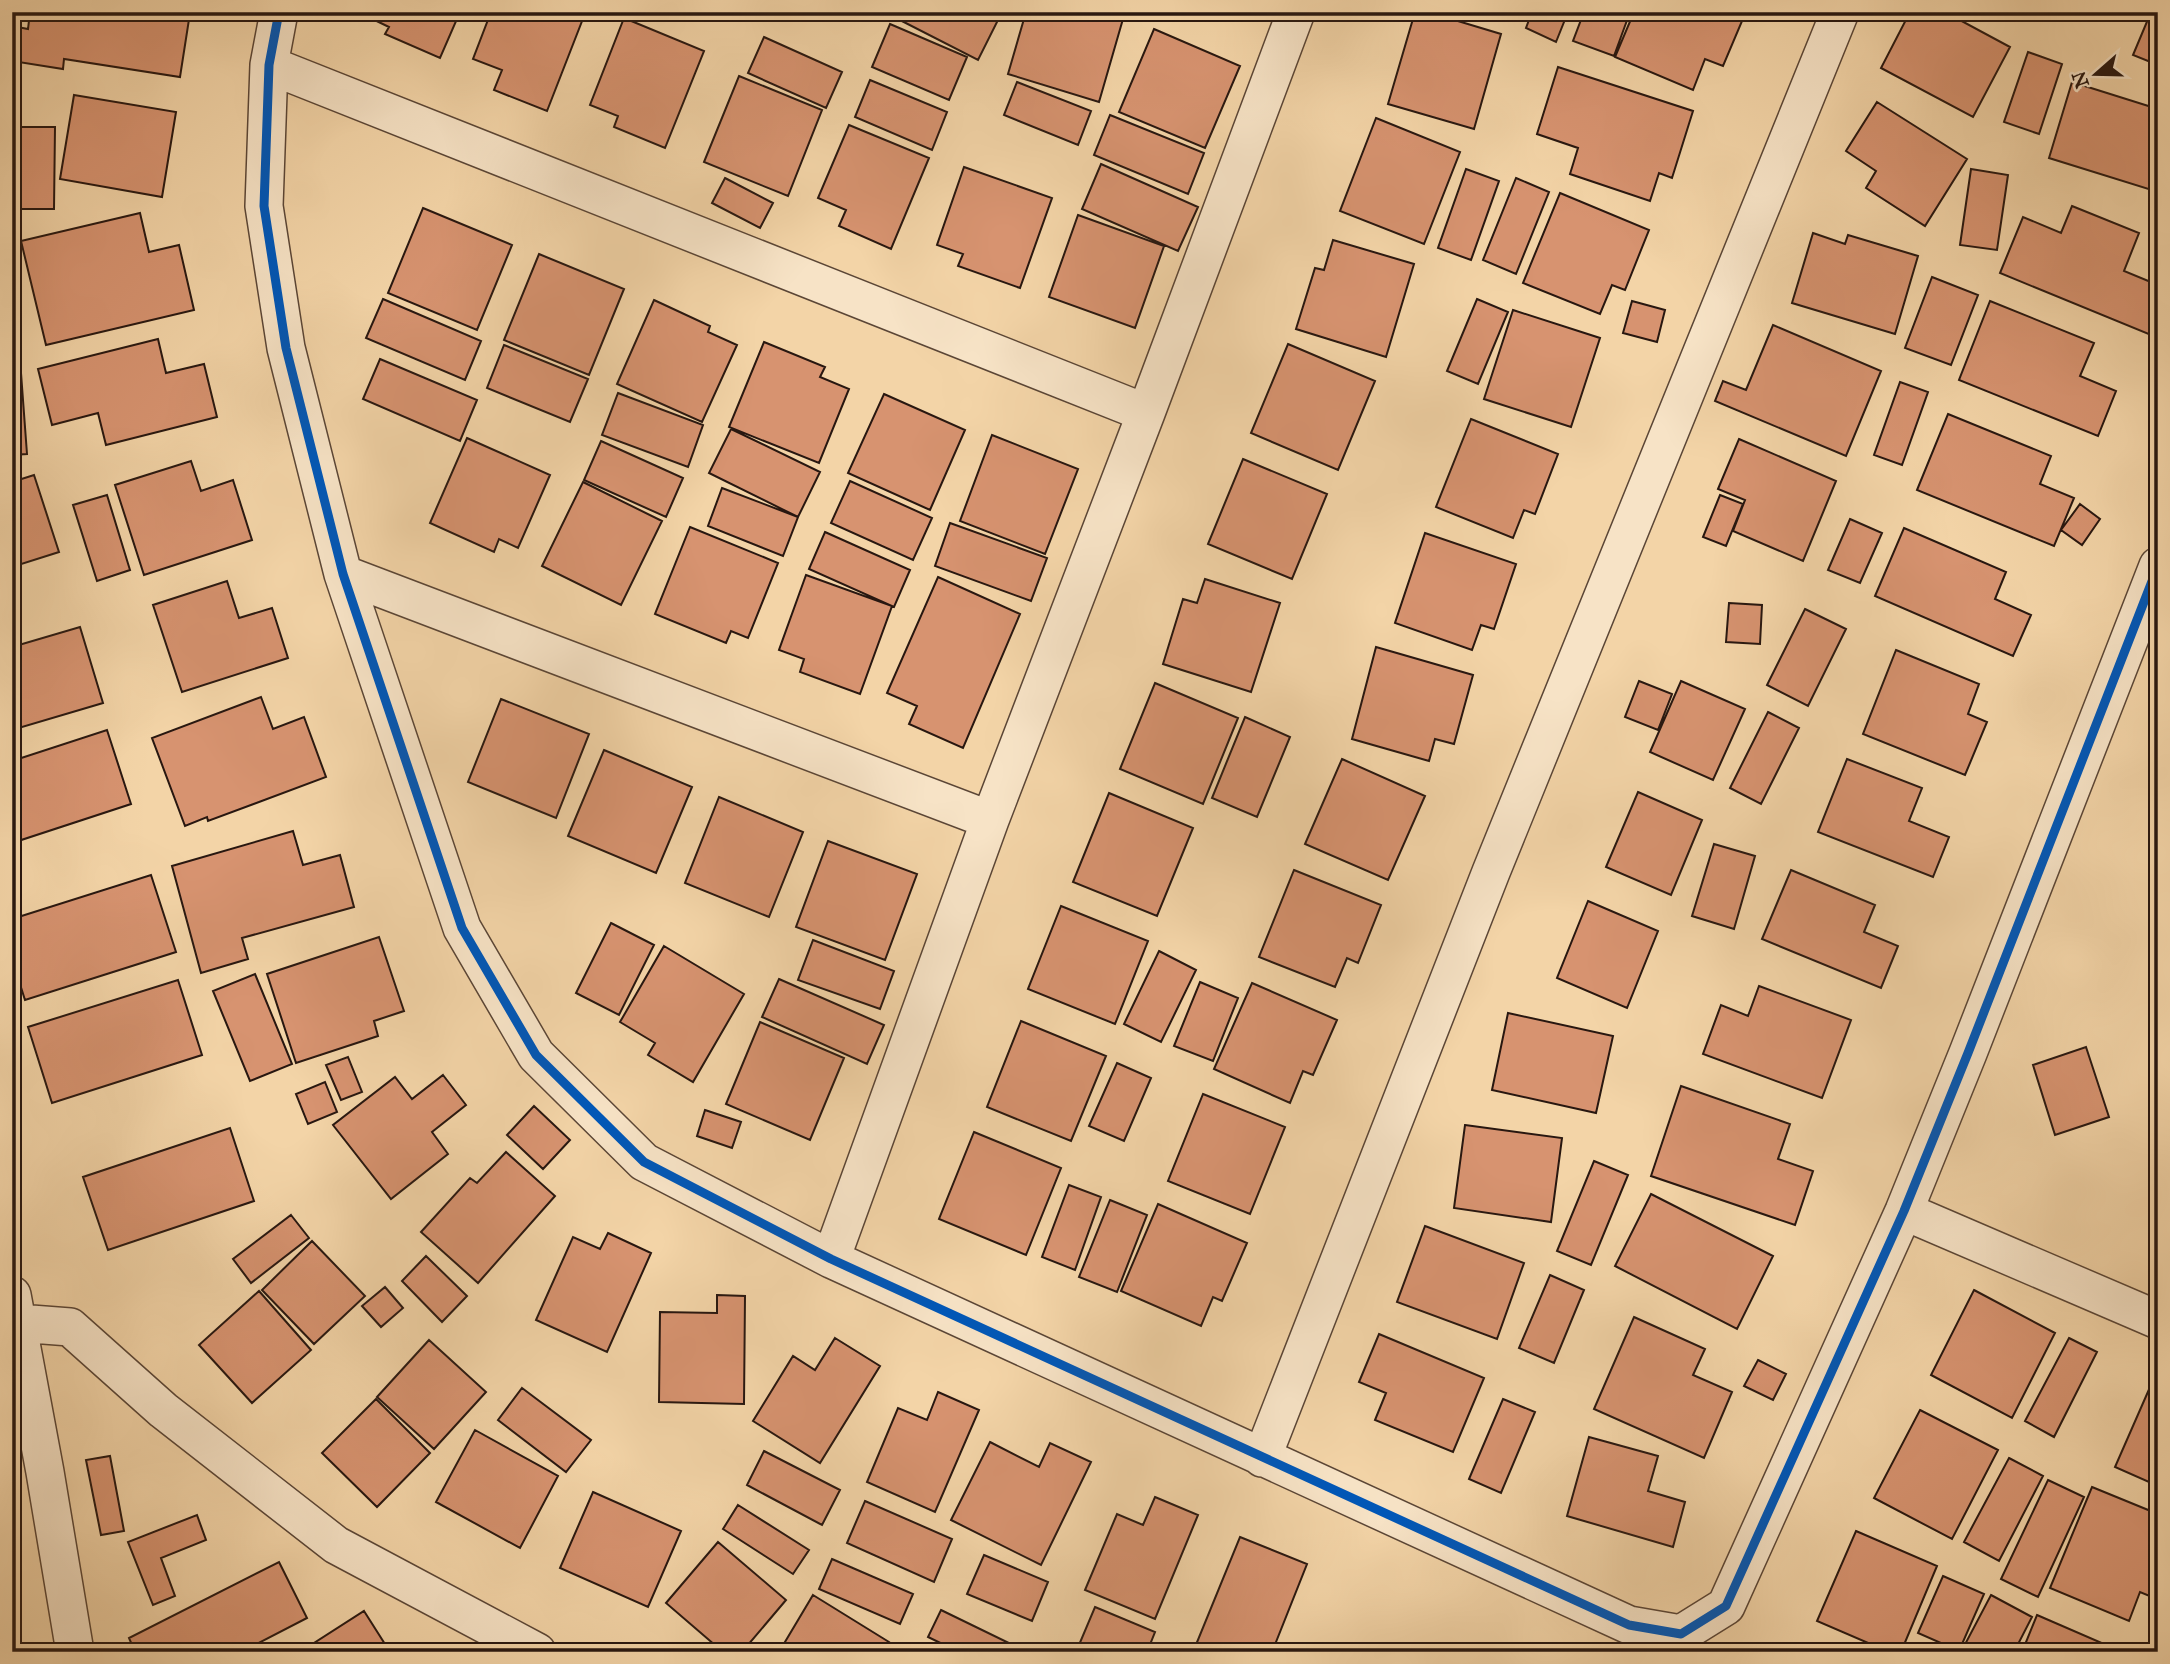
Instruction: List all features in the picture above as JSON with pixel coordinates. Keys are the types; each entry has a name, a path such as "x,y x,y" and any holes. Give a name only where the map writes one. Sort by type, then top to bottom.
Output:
{"street":[{"path":"279,12 269,65 264,206 286,348 343,574 462,928 536,1055 644,1162 831,1259 1629,1625 1681,1634 1726,1606 1903,1211 1968,1054 2158,566"},
{"path":"1262,1458 1491,872 1840,12"},
{"path":"831,1259 989,820 1146,413 1294,13"},
{"path":"269,65 1146,413"},
{"path":"343,574 989,820"},
{"path":"1903,1211 2158,1320"},
{"path":"75,1652 15,1309 70,1327 163,1410 336,1545 537,1652"}],"building":[{"path":"30,12 190,13 180,77 64,59 63,69 12,61 12,26 28,29"},
{"path":"358,12 460,12 440,58 385,34 389,27"},
{"path":"491,12 575,12 584,16 547,111 494,90 502,70 473,59"},
{"path":"897,12 1002,12 978,60 894,17"},
{"path":"1026,12 1125,12 1099,102 1008,74"},
{"path":"1415,12 1428,12 1501,34 1474,129 1388,104"},
{"path":"1532,12 1568,12 1556,42 1526,28"},
{"path":"1584,12 1630,12 1614,56 1573,41"},
{"path":"1634,12 1745,14 1723,66 1705,59 1693,90 1615,57"},
{"path":"1910,12 1945,12 2010,47 1973,117 1881,68"},
{"path":"2151,12 2158,12 2158,65 2133,55"},
{"path":"624,18 704,51 665,148 614,127 618,116 590,105"},
{"path":"890,24 967,57 949,100 872,67"},
{"path":"1154,29 1240,66 1205,148 1119,112"},
{"path":"764,37 842,72 826,108 748,73"},
{"path":"2028,52 2062,64 2039,134 2004,122"},
{"path":"1558,67 1693,111 1672,178 1659,173 1650,201 1570,174 1578,148 1537,134"},
{"path":"739,76 822,110 788,196 704,162"},
{"path":"870,80 947,112 932,150 855,117"},
{"path":"1017,82 1091,111 1078,145 1004,115"},
{"path":"2072,82 2158,109 2158,192 2049,158"},
{"path":"74,95 176,112 162,197 60,179"},
{"path":"1877,102 1967,159 1925,226 1866,188 1876,171 1846,151"},
{"path":"1110,115 1204,153 1188,194 1094,155"},
{"path":"1376,118 1460,152 1424,244 1340,211"},
{"path":"849,125 929,158 891,249 839,226 846,210 818,198"},
{"path":"18,127 55,127 54,209 17,209"},
{"path":"1101,164 1198,207 1178,251 1082,209"},
{"path":"964,167 1052,198 1020,288 958,266 963,254 937,245"},
{"path":"1466,169 1499,181 1471,260 1438,248"},
{"path":"1971,169 2008,175 1997,250 1960,245"},
{"path":"725,178 773,203 760,228 712,203"},
{"path":"1516,178 1549,192 1516,274 1483,260"},
{"path":"1560,193 1649,230 1625,290 1612,285 1600,314 1523,283"},
{"path":"2072,206 2139,233 2124,271 2158,285 2158,317 2151,335 2000,273 2023,217 2061,233"},
{"path":"423,208 512,245 477,330 388,293"},
{"path":"140,213 149,252 179,245 194,310 46,345 21,241"},
{"path":"1078,215 1164,246 1135,328 1049,297"},
{"path":"1813,233 1845,244 1848,235 1918,256 1895,334 1792,303"},
{"path":"1333,240 1414,264 1386,357 1296,329 1315,268 1324,270"},
{"path":"539,254 624,289 589,375 504,340"},
{"path":"1932,277 1978,295 1951,365 1905,348"},
{"path":"383,299 481,341 465,380 366,338"},
{"path":"1477,299 1508,312 1478,384 1447,371"},
{"path":"654,300 710,326 708,332 737,345 702,422 617,384"},
{"path":"1632,301 1665,310 1657,342 1623,333"},
{"path":"1990,301 2094,343 2080,376 2116,391 2098,436 1959,380"},
{"path":"1513,310 1600,338 1571,427 1484,399"},
{"path":"1773,325 1881,371 1846,456 1715,401 1723,381 1746,390"},
{"path":"158,339 166,373 204,364 217,417 106,445 98,413 52,425 38,369"},
{"path":"764,342 825,367 820,377 849,389 819,463 729,427"},
{"path":"1288,344 1375,381 1338,470 1251,433"},
{"path":"504,345 588,379 570,422 487,388"},
{"path":"380,359 477,400 460,441 363,399"},
{"path":"21,373 27,454 12,455 12,374"},
{"path":"1900,382 1928,392 1902,465 1874,455"},
{"path":"618,393 703,425 688,467 602,435"},
{"path":"884,394 965,430 930,510 848,473"},
{"path":"1948,414 2051,456 2040,484 2074,498 2054,546 1917,490"},
{"path":"1471,419 1558,454 1535,514 1524,510 1513,538 1436,507"},
{"path":"731,429 820,472 798,517 709,473"},
{"path":"992,435 1078,469 1045,554 960,521"},
{"path":"467,438 550,475 518,548 499,539 494,552 430,523"},
{"path":"1739,439 1836,481 1803,561 1733,531 1745,500 1718,489"},
{"path":"601,441 683,478 666,517 584,480"},
{"path":"1243,459 1327,494 1292,579 1208,544"},
{"path":"191,461 201,491 233,480 252,540 144,575 115,485"},
{"path":"34,475 59,552 12,567 12,482"},
{"path":"850,481 932,518 913,560 831,523"},
{"path":"583,482 662,521 621,605 542,566"},
{"path":"722,488 798,517 783,556 708,526"},
{"path":"107,495 130,570 97,581 73,505"},
{"path":"1720,495 1743,504 1726,546 1703,537"},
{"path":"2080,504 2100,519 2082,545 2061,530"},
{"path":"1850,519 1882,533 1860,583 1828,570"},
{"path":"950,523 1047,558 1031,601 935,566"},
{"path":"690,527 778,563 748,638 731,631 726,643 655,614"},
{"path":"1904,528 2006,572 1995,599 2031,615 2013,656 1875,596"},
{"path":"825,532 910,570 894,607 809,569"},
{"path":"1425,533 1516,564 1494,629 1481,625 1472,650 1395,623"},
{"path":"806,575 892,606 860,694 800,672 804,659 779,650"},
{"path":"938,577 1020,614 963,748 909,724 917,706 887,693"},
{"path":"1205,579 1280,603 1251,692 1163,664 1183,599 1197,603"},
{"path":"227,581 239,618 272,608 288,658 182,692 153,605"},
{"path":"1729,603 1762,605 1760,644 1726,642"},
{"path":"1805,609 1846,629 1808,706 1767,685"},
{"path":"80,627 103,703 12,730 12,647"},
{"path":"1376,647 1473,675 1454,744 1435,739 1429,761 1352,739"},
{"path":"1896,650 1979,684 1968,714 1987,722 1965,775 1863,734"},
{"path":"1639,681 1672,694 1658,730 1625,717"},
{"path":"1681,681 1745,709 1713,780 1650,752"},
{"path":"1155,683 1238,718 1203,804 1120,769"},
{"path":"261,697 273,729 304,717 326,777 208,821 207,817 185,826 152,738"},
{"path":"501,699 589,734 556,818 468,782"},
{"path":"1768,712 1799,728 1761,804 1730,788"},
{"path":"1245,717 1290,737 1257,817 1212,798"},
{"path":"107,730 131,804 12,843 12,761"},
{"path":"604,750 692,787 656,873 568,836"},
{"path":"1342,759 1425,796 1388,880 1305,844"},
{"path":"1847,759 1922,788 1909,821 1949,837 1933,877 1818,832"},
{"path":"1638,792 1702,820 1671,895 1606,867"},
{"path":"1109,793 1193,828 1157,916 1073,882"},
{"path":"719,797 803,832 769,917 685,883"},
{"path":"293,831 303,865 340,855 354,907 242,938 248,959 201,973 172,866"},
{"path":"828,841 917,874 885,960 796,927"},
{"path":"1714,844 1755,856 1734,929 1692,916"},
{"path":"1294,870 1381,905 1358,963 1347,958 1335,987 1259,957"},
{"path":"1791,870 1875,905 1864,932 1898,946 1881,988 1762,939"},
{"path":"151,875 176,952 25,1000 12,959 12,919"},
{"path":"1588,901 1658,931 1627,1008 1557,978"},
{"path":"1061,906 1148,941 1115,1024 1028,989"},
{"path":"611,923 654,945 619,1015 576,993"},
{"path":"379,937 404,1011 374,1021 378,1036 296,1063 267,974"},
{"path":"813,940 894,971 880,1009 798,980"},
{"path":"664,946 744,994 693,1082 648,1055 655,1043 620,1022"},
{"path":"1159,951 1196,970 1161,1042 1124,1024"},
{"path":"255,974 292,1064 250,1081 213,991"},
{"path":"779,979 884,1025 867,1064 762,1017"},
{"path":"178,980 202,1055 52,1103 28,1027"},
{"path":"1200,982 1238,998 1213,1061 1174,1046"},
{"path":"1252,983 1337,1020 1313,1075 1303,1071 1290,1103 1214,1069"},
{"path":"1759,986 1851,1020 1822,1098 1703,1054 1721,1005 1748,1016"},
{"path":"1508,1013 1613,1036 1596,1113 1492,1090"},
{"path":"1021,1021 1106,1056 1071,1141 987,1107"},
{"path":"760,1022 844,1058 810,1140 726,1104"},
{"path":"2086,1047 2109,1117 2055,1135 2033,1065"},
{"path":"348,1057 362,1092 341,1100 326,1065"},
{"path":"1117,1063 1151,1078 1124,1141 1089,1126"},
{"path":"443,1075 466,1105 432,1132 448,1154 391,1199 333,1125 395,1077 412,1099"},
{"path":"325,1082 337,1112 308,1124 296,1094"},
{"path":"1681,1086 1790,1124 1778,1159 1813,1171 1795,1225 1651,1176"},
{"path":"1203,1094 1285,1127 1250,1214 1168,1181"},
{"path":"534,1106 570,1140 543,1169 507,1135"},
{"path":"705,1110 741,1122 732,1148 697,1136"},
{"path":"1465,1125 1562,1138 1551,1222 1454,1208"},
{"path":"230,1128 254,1201 108,1250 83,1177"},
{"path":"974,1132 1061,1168 1026,1255 939,1219"},
{"path":"506,1152 555,1196 478,1283 421,1232 470,1178 477,1183"},
{"path":"1594,1161 1628,1175 1591,1265 1557,1251"},
{"path":"1069,1185 1101,1197 1075,1270 1042,1257"},
{"path":"1651,1194 1773,1256 1737,1329 1615,1266"},
{"path":"1110,1200 1147,1215 1117,1292 1079,1277"},
{"path":"1158,1204 1247,1243 1222,1301 1213,1297 1201,1326 1121,1291"},
{"path":"291,1215 309,1238 251,1283 233,1259"},
{"path":"1425,1226 1524,1263 1497,1339 1397,1302"},
{"path":"608,1233 651,1253 607,1352 536,1320 573,1237 600,1249"},
{"path":"312,1241 365,1296 314,1344 262,1290"},
{"path":"426,1256 467,1296 442,1322 402,1281"},
{"path":"1550,1275 1584,1290 1554,1363 1519,1348"},
{"path":"385,1287 403,1308 381,1327 362,1306"},
{"path":"1974,1290 2055,1333 2012,1418 1931,1375"},
{"path":"259,1291 311,1350 252,1403 199,1345"},
{"path":"717,1295 745,1296 744,1404 659,1402 660,1312 717,1313"},
{"path":"1634,1317 1705,1349 1693,1375 1732,1392 1704,1458 1594,1409"},
{"path":"1379,1334 1484,1378 1453,1452 1375,1420 1386,1393 1359,1382"},
{"path":"835,1338 880,1366 820,1463 753,1421 793,1356 815,1370"},
{"path":"2069,1338 2097,1352 2054,1437 2025,1421"},
{"path":"429,1340 486,1392 434,1449 377,1397"},
{"path":"1758,1360 1786,1374 1773,1400 1744,1386"},
{"path":"2154,1378 2158,1379 2158,1486 2115,1467"},
{"path":"522,1388 591,1440 566,1472 498,1420"},
{"path":"938,1392 979,1410 935,1512 867,1482 898,1408 927,1420"},
{"path":"376,1399 430,1453 377,1507 322,1453"},
{"path":"1503,1399 1535,1412 1501,1493 1469,1479"},
{"path":"1920,1410 1998,1450 1952,1539 1874,1498"},
{"path":"475,1430 558,1476 520,1548 436,1502"},
{"path":"1589,1437 1658,1456 1648,1491 1685,1502 1673,1547 1567,1516"},
{"path":"990,1442 1039,1467 1050,1443 1091,1462 1041,1565 951,1520"},
{"path":"764,1451 840,1490 822,1525 747,1485"},
{"path":"110,1456 124,1531 101,1535 86,1460"},
{"path":"2009,1458 2043,1476 1999,1561 1964,1542"},
{"path":"2048,1480 2084,1497 2038,1597 2001,1579"},
{"path":"2092,1487 2158,1514 2158,1583 2152,1597 2140,1592 2129,1621 2050,1588"},
{"path":"593,1492 681,1531 648,1607 560,1568"},
{"path":"1155,1497 1198,1515 1155,1619 1085,1590 1117,1514 1143,1525"},
{"path":"865,1501 952,1539 934,1582 847,1543"},
{"path":"738,1505 809,1550 793,1574 723,1529"},
{"path":"197,1515 206,1540 161,1558 175,1596 153,1605 128,1542"},
{"path":"1856,1531 1937,1566 1901,1652 1889,1652 1817,1621"},
{"path":"1240,1537 1307,1564 1272,1652 1193,1652"},
{"path":"718,1542 786,1600 742,1652 723,1652 666,1603"},
{"path":"984,1555 1048,1582 1032,1621 967,1594"},
{"path":"832,1559 913,1594 900,1624 819,1589"},
{"path":"279,1562 307,1618 241,1652 135,1652 129,1638"},
{"path":"1943,1576 1984,1594 1959,1651 1918,1633"},
{"path":"813,1595 889,1642 883,1652 779,1652"},
{"path":"1991,1595 2032,1617 2014,1652 1966,1652 1962,1650"},
{"path":"1095,1607 1155,1632 1147,1652 1076,1652"},
{"path":"941,1610 1013,1645 1010,1652 959,1652 928,1637"},
{"path":"364,1611 390,1652 300,1652"},
{"path":"2037,1615 2111,1647 2109,1652 2022,1652"}],"cycle path":[{"path":"279,12 269,65 264,206 286,348 343,574 462,928 536,1055 644,1162 831,1259 1629,1625 1681,1634 1726,1606 1904,1211 2158,566"}]}
